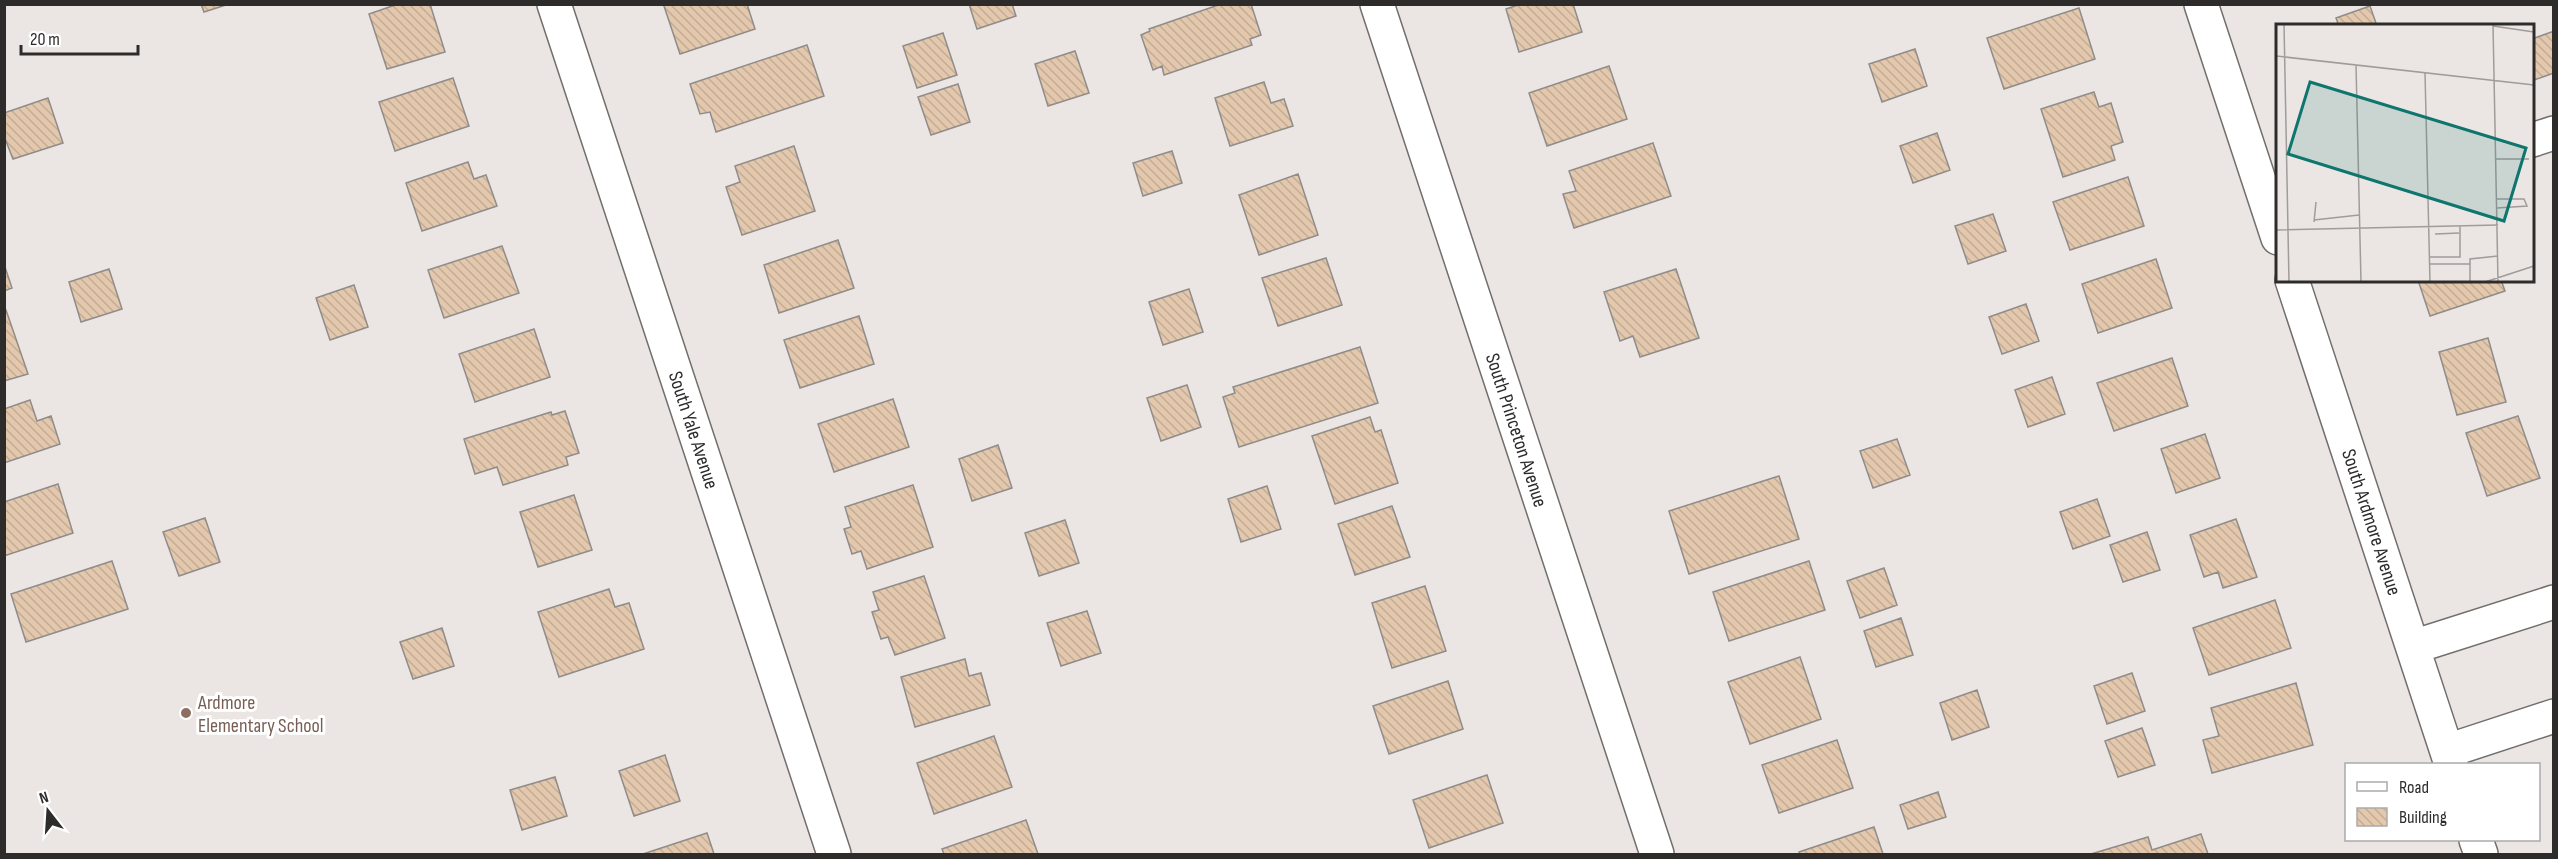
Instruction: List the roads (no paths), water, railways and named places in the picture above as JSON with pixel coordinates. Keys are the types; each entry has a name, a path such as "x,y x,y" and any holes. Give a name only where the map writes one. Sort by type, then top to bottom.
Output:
{"street":[{"name":"South Yale Avenue","path":"554,4 834,855"},
{"name":"South Princeton Avenue","path":"1377,4 1657,855"},
{"path":"2201,4 2275,224"},
{"path":"2534,139 2553,133"},
{"name":"South Ardmore Avenue","path":"2293,282 2449,758"},
{"path":"2413,647 2553,602"},
{"path":"2449,758 2553,716"}],"place":[{"name":"Ardmore Elementary School","path":"186,713"}]}
